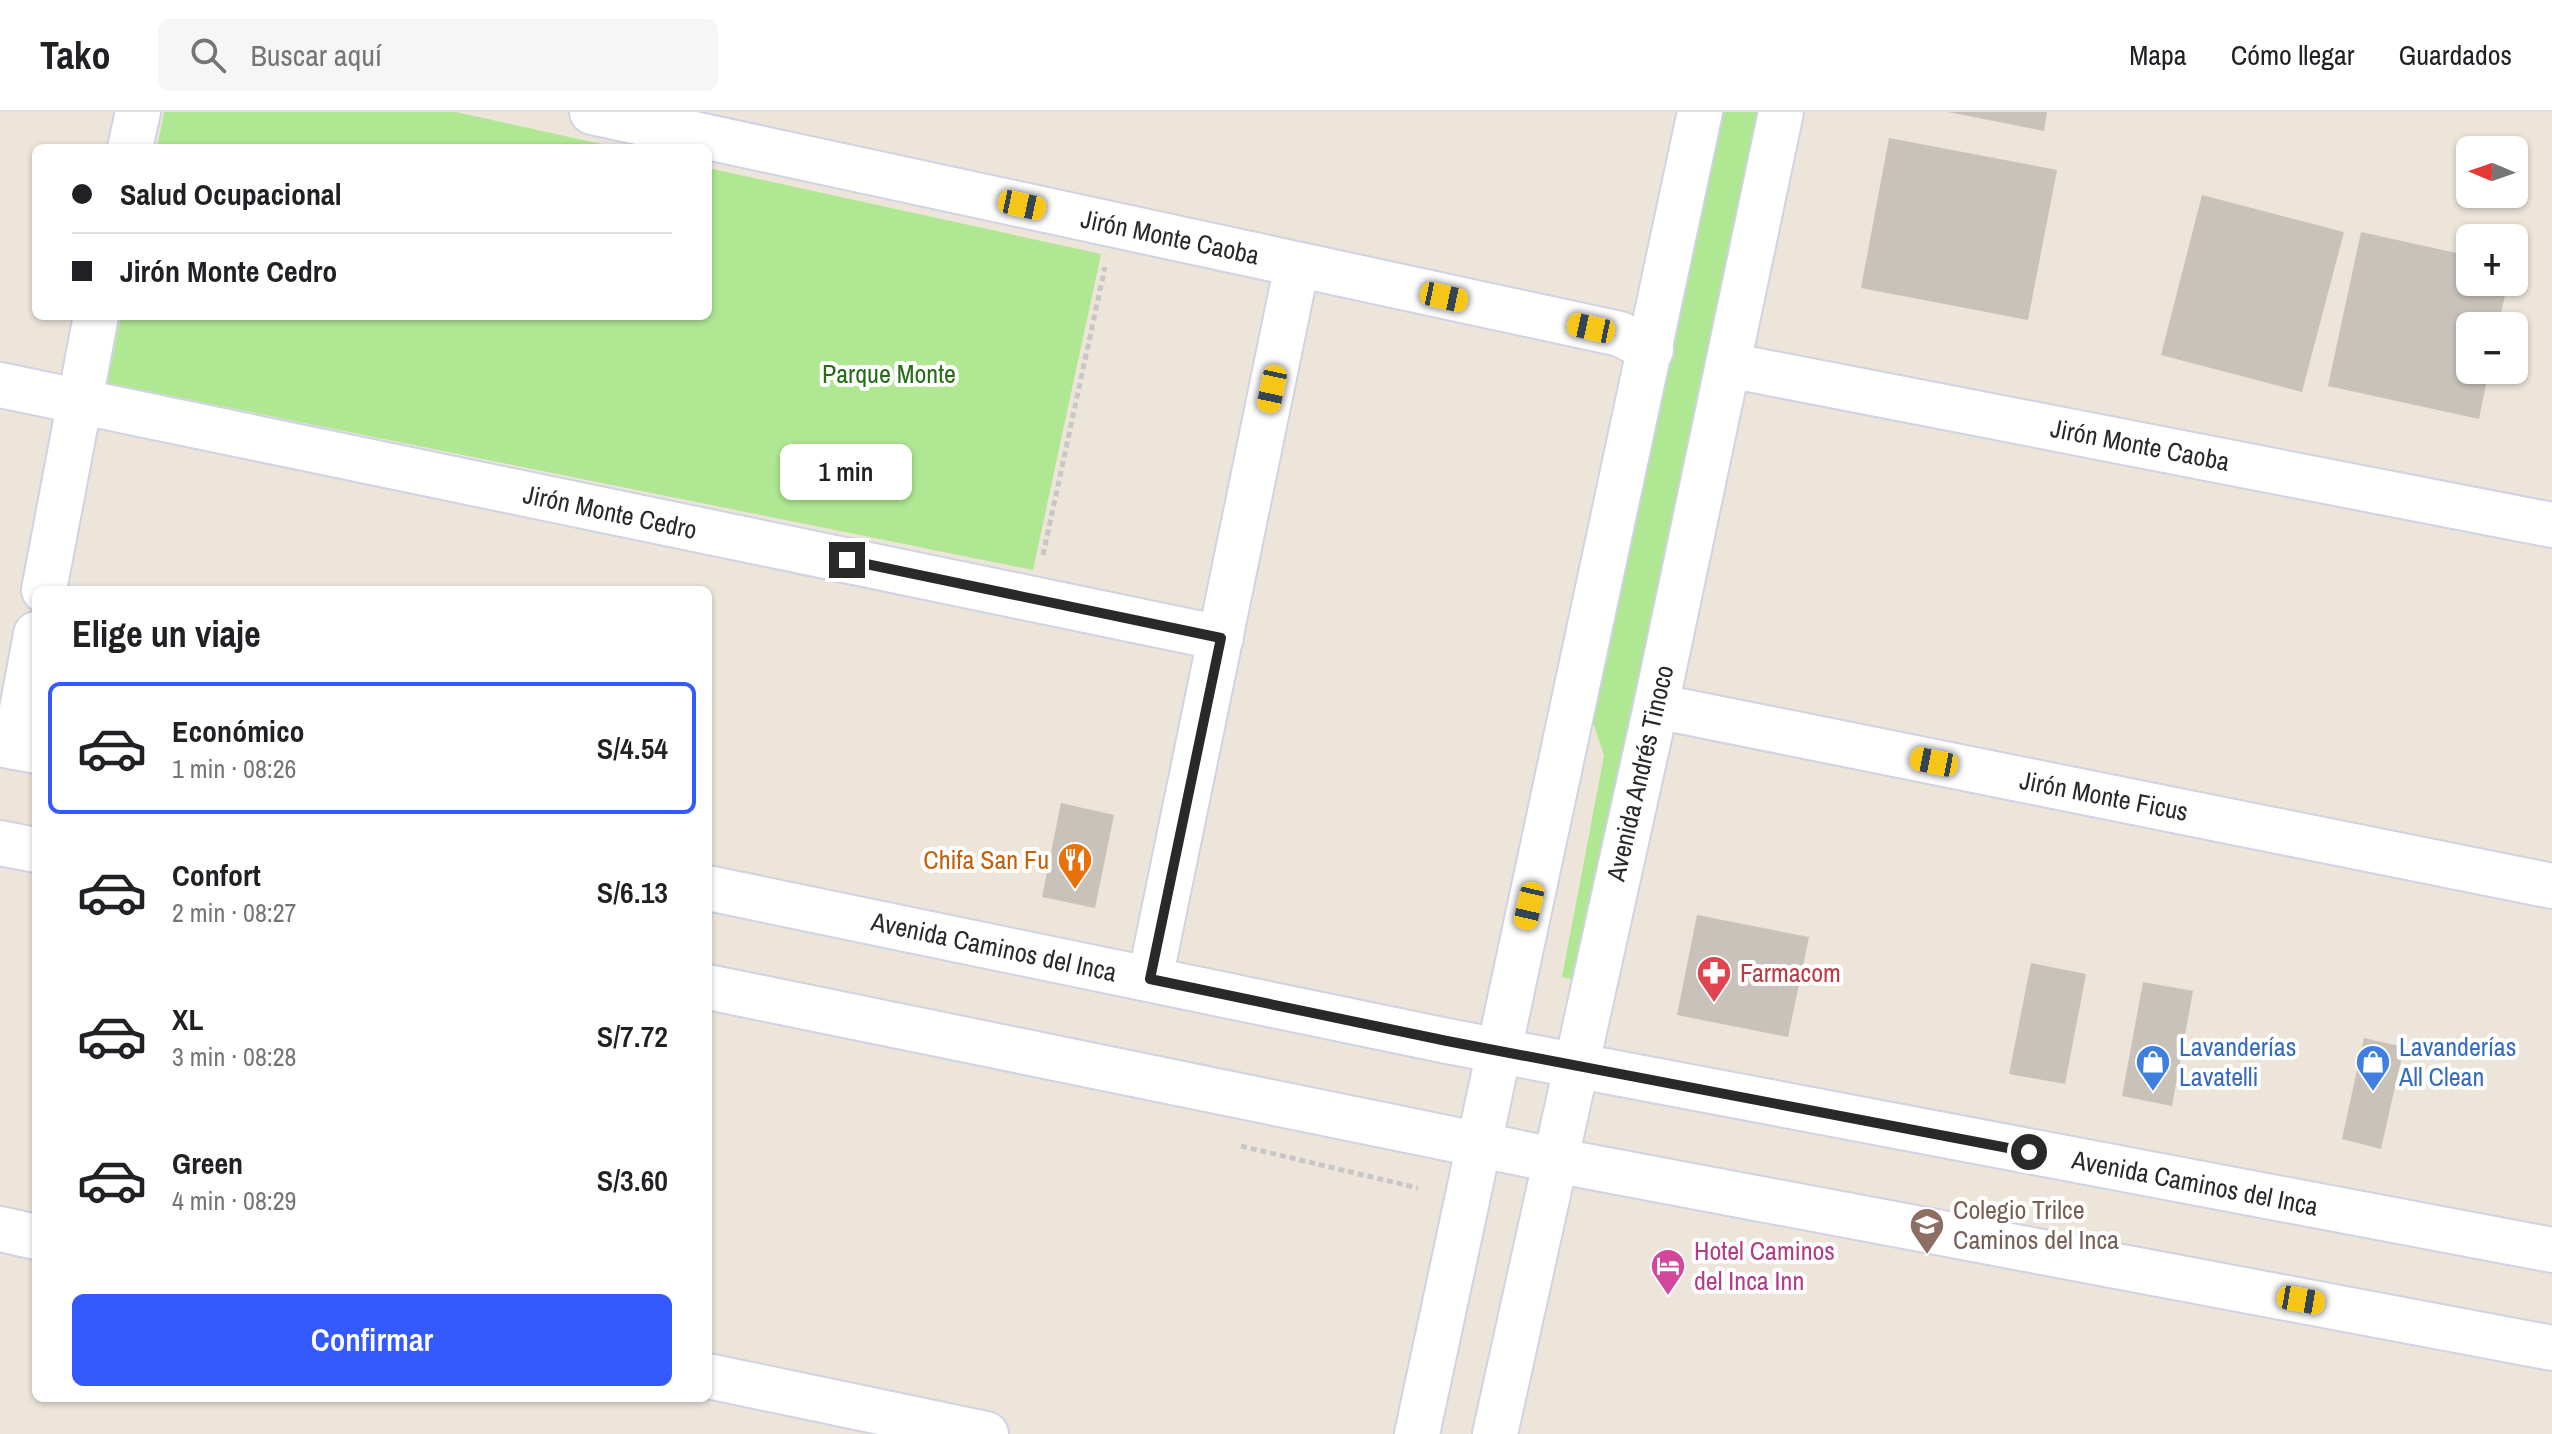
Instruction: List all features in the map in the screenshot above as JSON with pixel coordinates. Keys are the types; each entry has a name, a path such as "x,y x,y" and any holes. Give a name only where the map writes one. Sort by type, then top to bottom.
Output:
{"street":[{"path":"131,144 138,112"},
{"name":"Jirón Monte Caoba","path":"592,112 1620,334 1651,350"},
{"path":"1417,1434 1700,112"},
{"name":"Avenida Andrés Tinoco","path":"1495,1434 1656,706 1781,112"},
{"path":"1150,979 1297,265"},
{"path":"45,586 95,320"},
{"name":"Jirón Monte Caoba","path":"1728,365 2552,525"},
{"name":"Jirón Monte Cedro","path":"0,385 1221,638"},
{"path":"17,747 32,658"},
{"name":"Jirón Monte Ficus","path":"1656,706 2552,886"},
{"path":"0,843 32,849"},
{"name":"Avenida Caminos del Inca","path":"712,889 1574,1066 2552,1250"},
{"path":"712,988 1554,1160 2552,1348"},
{"path":"0,1229 32,1236"},
{"path":"712,1377 986,1434"}],"path":[{"path":"1033,599 1114,225"}],"green space":[{"path":"164,112 456,112 601,144 158,144"},
{"path":"1701,112 1778,112 1583,981 1562,977 1604,756 1583,691"},
{"name":"Parque Monte","path":"712,169 1101,254 1033,570 107,383 120,320 712,320"}],"building":[{"path":"1948,112 2047,112 2044,131"},
{"path":"1889,138 2057,170 2028,320 1861,288"},
{"path":"2202,195 2344,232 2302,392 2161,355"},
{"path":"2361,232 2456,253 2456,296 2505,296 2501,312 2456,312 2456,384 2486,384 2479,419 2328,386"},
{"path":"1061,803 1114,815 1095,908 1042,897"},
{"path":"1697,915 1809,937 1788,1037 1677,1015"},
{"path":"2031,963 2086,974 2065,1084 2009,1074"},
{"path":"2143,982 2193,991 2172,1106 2122,1096"},
{"name":"Lavanderías All Clean","path":"2364,1038 2404,1047 2381,1149 2342,1139"}],"place":[{"name":"Chifa San Fu","path":"1075,891"},
{"name":"Farmacom","path":"1714,1004"},
{"name":"Lavanderías Lavatelli","path":"2153,1093"},
{"name":"Lavanderías All Clean","path":"2373,1093"},
{"name":"Colegio Trilce Caminos del Inca","path":"1927,1256"},
{"name":"Hotel Caminos del Inca Inn","path":"1668,1297"}],"route":[{"path":"847,560 1221,638 1150,979 1447,1041 2029,1152"}]}
